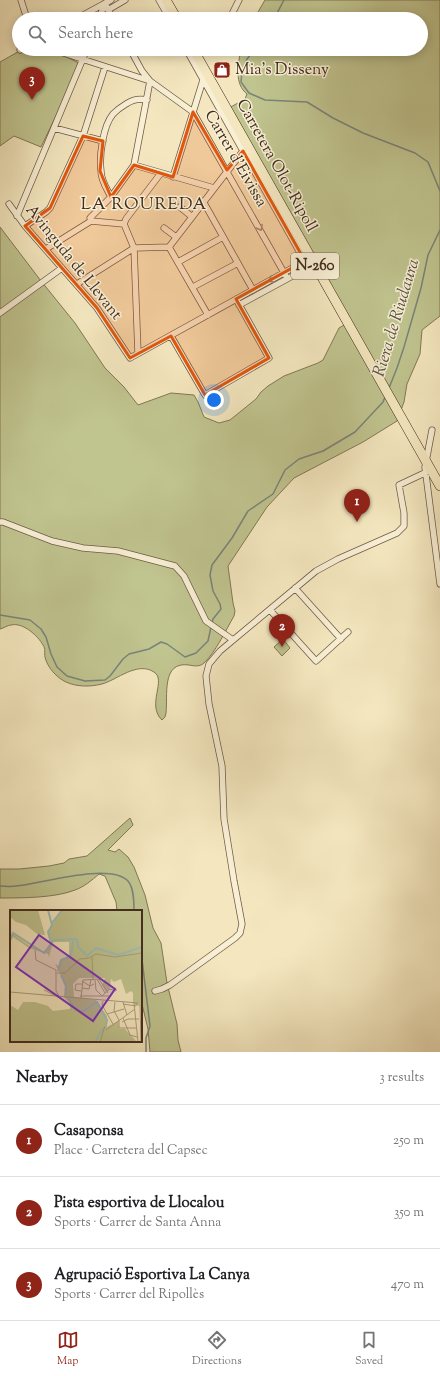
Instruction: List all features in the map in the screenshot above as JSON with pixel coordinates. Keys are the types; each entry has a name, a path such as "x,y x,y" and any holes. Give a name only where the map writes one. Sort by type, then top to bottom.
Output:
{"main road":[{"path":"166,0 173,12"},
{"name":"Carretera Olot-Ripoll","path":"197,56 309,267 377,374 426,461 428,472 440,486"}],"street":[{"path":"21,0 25,12"},
{"path":"89,12 110,0"},
{"path":"105,3 108,10 125,0"},
{"path":"159,0 166,12"},
{"path":"233,12 239,0"},
{"path":"102,12 105,3"},
{"path":"71,56 150,81 134,165 111,197 90,218 92,221"},
{"path":"17,216 84,56"},
{"name":"Carrer d'Eivissa","path":"134,56 142,71 150,81 193,112 287,278"},
{"path":"190,56 309,267 239,305"},
{"path":"25,226 50,208 83,136 105,67"},
{"path":"173,177 203,80"},
{"path":"111,197 102,179 100,171 103,141 107,126 113,114 130,102 141,99 147,100"},
{"path":"54,128 103,141"},
{"path":"169,247 243,151"},
{"path":"134,165 214,188"},
{"path":"124,224 161,174"},
{"path":"203,201 253,290"},
{"name":"Avinguda de Llevant","path":"9,204 25,226 97,308 130,358 138,354"},
{"path":"180,207 192,216"},
{"path":"46,249 92,221 124,224"},
{"path":"124,224 134,248 138,354 305,261"},
{"path":"164,228 176,237"},
{"path":"178,262 223,237"},
{"path":"77,284 134,248 169,247"},
{"path":"169,247 208,315"},
{"path":"193,287 238,263"},
{"path":"0,313 62,268"},
{"path":"171,336 205,395 269,358 236,299"},
{"path":"426,461 432,430"},
{"path":"155,991 170,985 235,938 240,932 242,924 224,819 222,766 209,704 206,676 209,664 214,657 233,640 316,571 332,562 398,533 404,526 404,513 399,485 428,472 440,584"},
{"path":"0,522 52,540 83,548 118,551 176,566 184,576 206,621 233,640"},
{"path":"295,588 340,639"},
{"path":"270,610 316,661 348,632"}],"highlighted area":[{"path":"193,112 227,170 243,151 305,261 236,299 269,358 205,395 171,336 130,358 97,308 25,226 50,208 83,136 103,141 100,171 111,197 134,165 173,177"}],"green space":[{"path":"265,0 440,0 440,316 422,330 420,354 407,384 404,402 397,421 363,442 294,478 267,507 228,566 235,611 234,616 216,647 204,663 197,666 180,665 174,668 168,681 166,713 162,720 156,707 158,681 154,672 148,669 134,670 108,682 97,685 84,686 70,684 59,678 50,668 46,661 44,646 30,630 16,625 10,625 0,629 0,227 75,323 105,368 124,387 138,405 171,393 194,395 204,417 219,423 230,420 256,399 268,386 284,376 323,360 339,328 344,325 345,322 343,323 249,157 229,108 245,99 247,94 240,85 238,73 240,56 428,56 428,12 258,12"},
{"path":"12,55 64,56 81,64 41,147 14,136 0,146 0,62"},
{"path":"283,639 290,648 282,656 274,647"},
{"path":"130,818 133,825 108,850 115,852 119,849 128,857 134,867 145,895 153,928 161,943 167,983 177,1024 178,1040 181,1052 150,1052 148,1029 142,1004 142,910 117,910 116,902 105,876 99,874 82,887 58,895 0,898 0,869 49,866 64,863 69,859 87,856"}],"waterway":[{"name":"Riera de Riudaura","path":"278,12 284,0"},
{"name":"Riera de Riudaura","path":"249,56 242,72 241,82 249,93 265,100 307,102 333,118 363,133 415,153 428,162 440,191"},
{"name":"Riera de Riudaura","path":"389,388 404,347 421,288 428,255 440,230"},
{"name":"Riera de Riudaura","path":"212,623 213,619 221,609 213,591 210,575 212,565 232,538 248,511 273,494 285,470 299,459 323,451 355,432 383,402 385,397"},
{"name":"Riera de Riudaura","path":"0,615 30,620 41,629 46,637 57,667 67,676 85,681 105,680 129,654 149,649 161,642 167,644 185,657 196,653 208,641 211,627"},
{"path":"0,886 16,886 74,876 106,873 119,876 128,881 133,895 134,910"},
{"path":"142,959 150,1026 146,1038 146,1052"}],"place":[{"name":"Mia's Disseny","path":"222,70"},
{"name":"Agrupació Esportiva La Canya","path":"32,100"},
{"name":"Casaponsa","path":"357,522"},
{"name":"Pista esportiva de Llocalou","path":"282,647"}],"district":[{"name":"LA ROUREDA","path":"144,205"}]}
